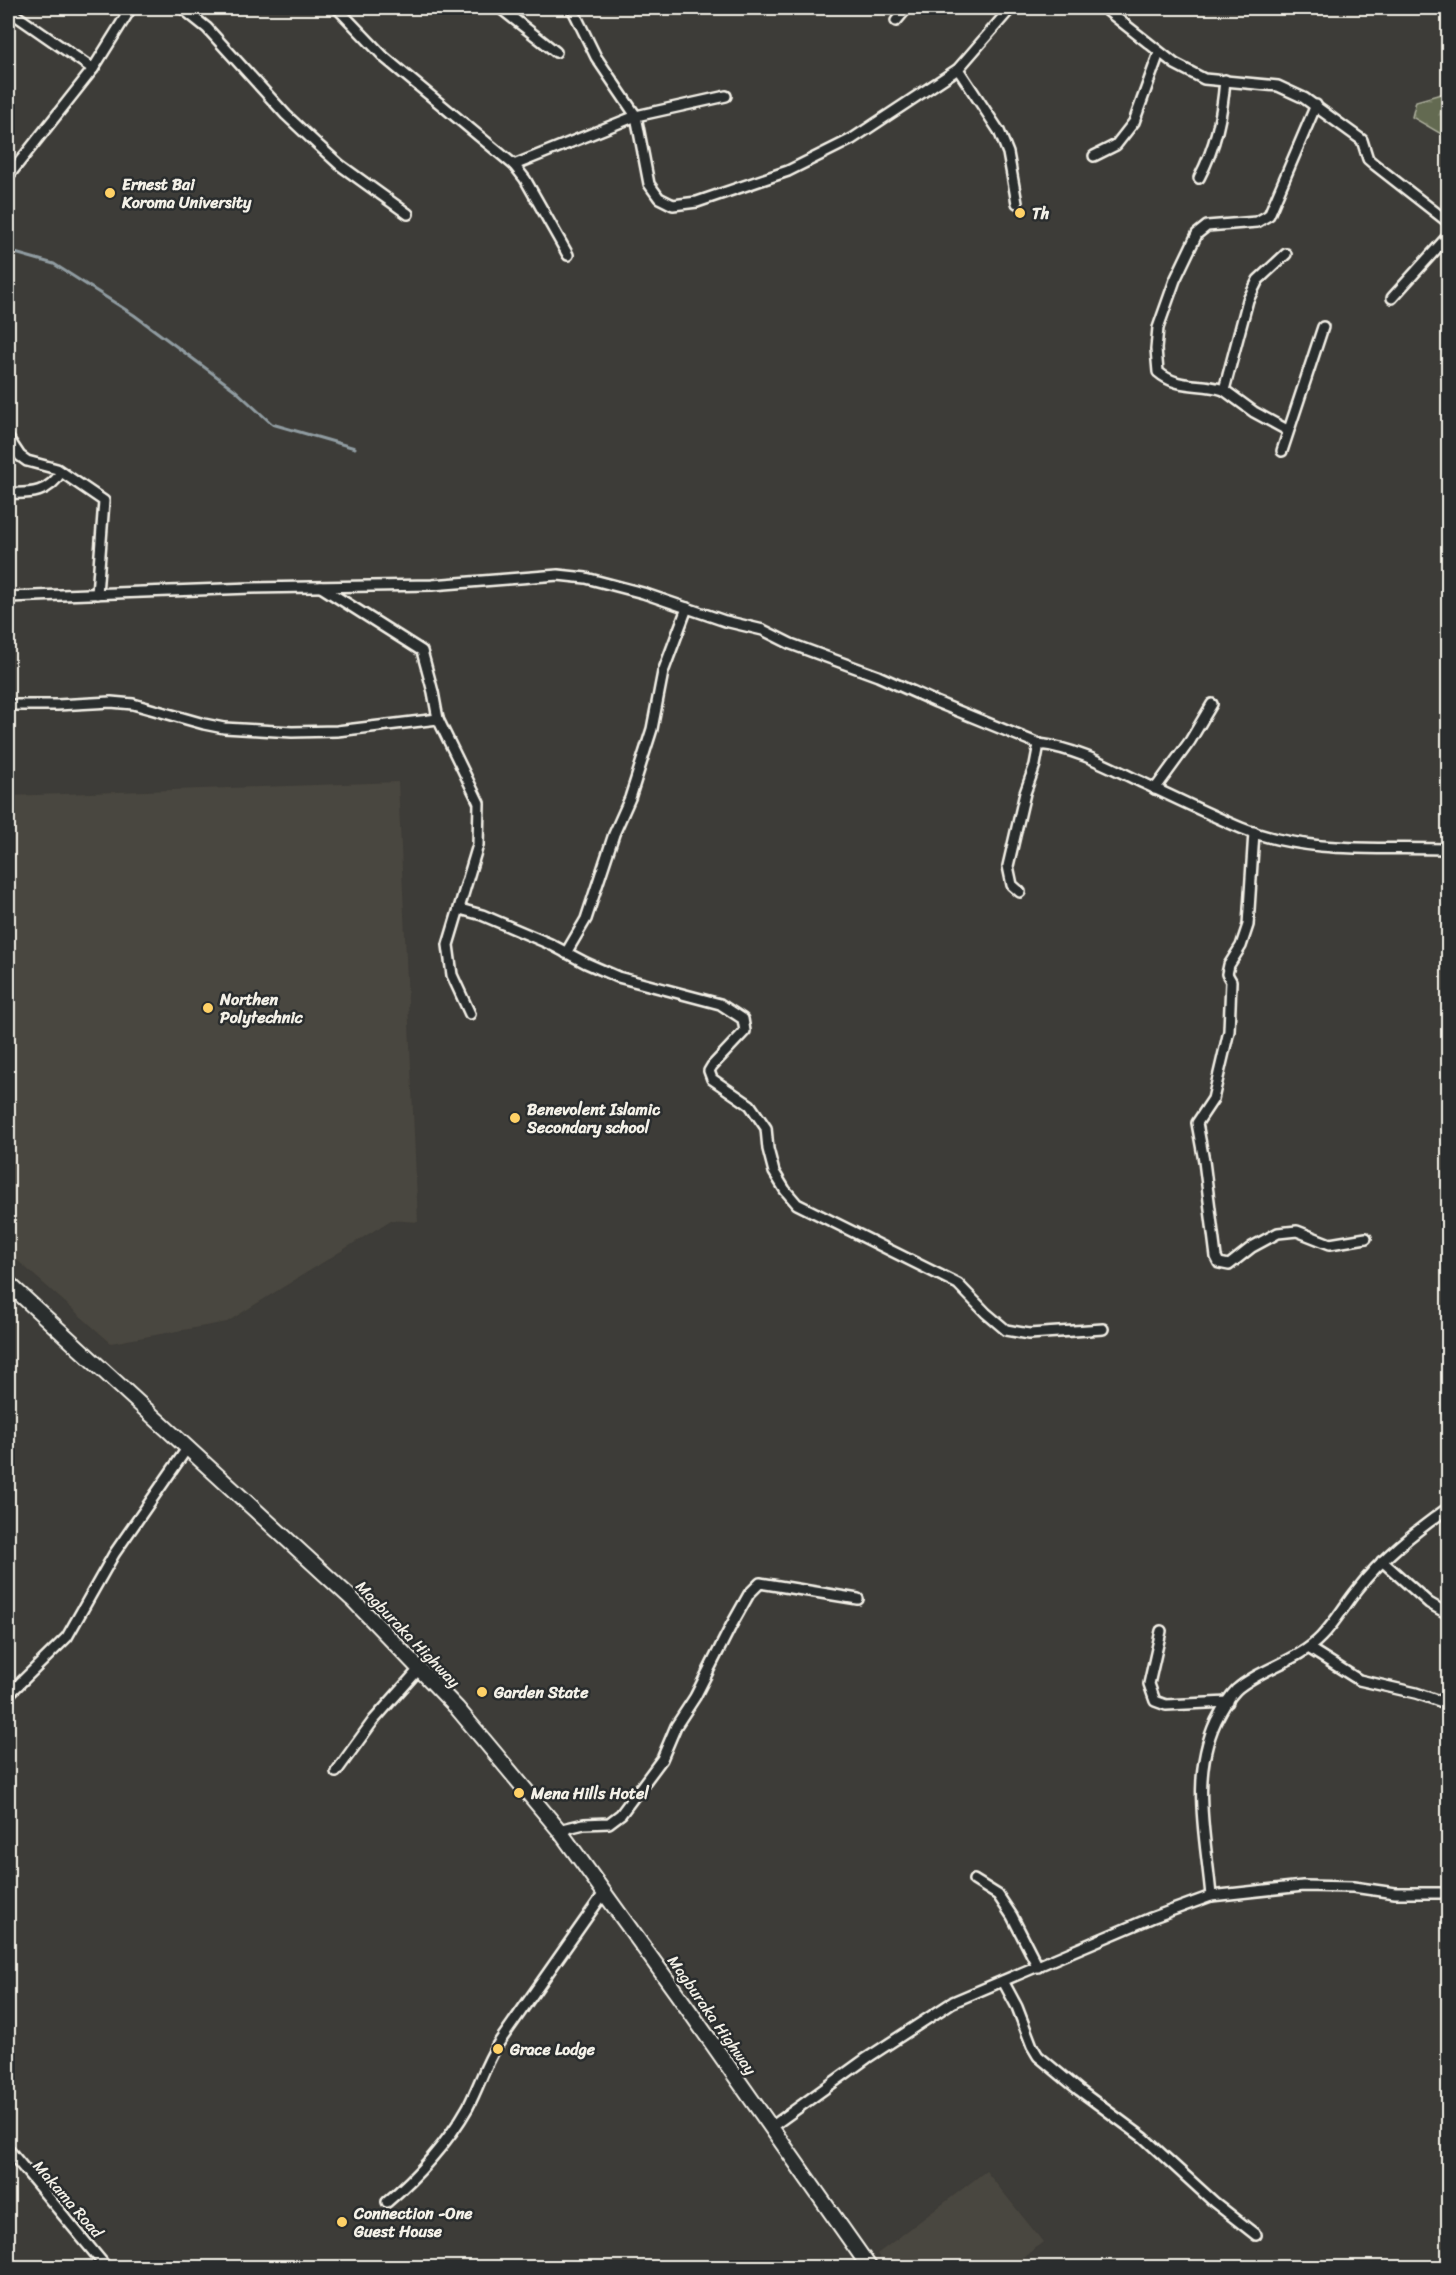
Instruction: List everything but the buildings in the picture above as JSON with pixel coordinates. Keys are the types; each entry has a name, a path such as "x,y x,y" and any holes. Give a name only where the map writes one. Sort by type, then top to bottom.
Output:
{"main road":[{"name":"Magburaka Highway","path":"8,1283 352,1599 457,1708 559,1830 688,2008 870,2268"}],"street":[{"path":"10,174 93,69 131,8"},
{"path":"183,8 207,28 286,116 340,165 408,213"},
{"path":"337,8 385,58 514,165 530,188 568,255"},
{"path":"500,8 556,52"},
{"path":"572,8 596,57 636,116 649,184 659,198 673,205 697,202 789,171 852,140 958,69 1011,8"},
{"path":"896,21 907,8"},
{"path":"1104,8 1158,53 1204,79 1278,86 1316,105 1362,140 1368,159 1449,222"},
{"path":"8,10 93,69"},
{"path":"1094,156 1116,145 1134,122 1158,53"},
{"path":"958,69 999,131 1008,153 1017,203"},
{"path":"1199,178 1216,139 1222,117 1225,80"},
{"path":"514,165 636,116 726,96"},
{"path":"1287,430 1254,412 1224,390 1206,385 1185,386 1168,380 1158,372 1156,349 1158,328 1175,280 1197,234 1207,226 1257,222 1269,214 1316,105"},
{"path":"1392,298 1449,236"},
{"path":"1224,390 1248,300 1258,280 1286,254"},
{"path":"1281,451 1323,327"},
{"path":"8,438 20,456 27,461 35,465 49,465 104,501 97,594"},
{"path":"8,493 31,492 49,487 54,484 62,472"},
{"path":"8,597 432,585 558,575 586,578 763,630 791,644 878,676 1040,744 1057,746 1087,757 1254,832 1286,840 1334,847 1449,849"},
{"path":"321,587 422,651 434,692 438,718 479,803 478,845 448,945 452,975 470,1014"},
{"path":"566,953 586,919 614,834 630,798 652,729 663,672 687,608"},
{"path":"8,705 111,702 133,704 225,728 292,732 337,731 438,718"},
{"path":"1155,789 1190,741 1212,704"},
{"path":"1020,892 1012,885 1008,866 1025,792 1038,758 1040,744"},
{"path":"1254,832 1248,925 1241,946 1229,965 1227,974 1231,981 1229,1031 1213,1099 1197,1124 1214,1227 1216,1257 1219,1263 1229,1265 1252,1247 1278,1233 1297,1232 1330,1244 1366,1238"},
{"path":"460,909 482,915 618,976 720,1004 743,1018 745,1031 709,1071 712,1079 750,1106 766,1128 774,1172 797,1204 958,1284 1006,1330 1029,1334 1103,1329"},
{"path":"8,1695 67,1637 114,1554 188,1447"},
{"path":"1211,1896 1202,1812 1202,1768 1207,1741 1220,1713 1236,1691 1257,1676 1310,1649 1332,1627 1356,1591 1382,1561 1425,1524 1449,1508"},
{"path":"1382,1561 1429,1603 1449,1614"},
{"path":"559,1830 584,1824 609,1823 621,1814 662,1759 676,1726 695,1697 740,1610 749,1594 760,1583 858,1599"},
{"path":"1161,1631 1149,1684 1155,1701 1166,1705 1228,1702"},
{"path":"1310,1649 1359,1680 1416,1693 1449,1704"},
{"path":"336,1772 373,1721 420,1668"},
{"path":"974,1880 998,1895 1012,1916 1038,1967"},
{"path":"770,2128 867,2058 953,2002 1151,1918 1211,1896 1303,1886 1353,1887 1395,1893 1449,1893"},
{"path":"387,2202 410,2182 456,2126 470,2103 492,2054 604,1893"},
{"path":"1003,1981 1038,2056 1143,2138 1214,2202 1256,2235"},
{"name":"Makama Road","path":"8,2149 107,2268"}],"shaded area":[{"name":"Northen Polytechnic","path":"398,782 418,1222 391,1220 227,1322 111,1343 8,1252 8,796"},
{"path":"986,2171 1043,2242 1012,2267 886,2267 877,2254"}],"green space":[{"path":"1448,92 1448,138 1412,117 1416,101"}],"waterway":[{"path":"8,251 54,264 134,315 235,390 272,424 355,448"}],"place":[{"name":"Ernest Bai Koroma University","path":"110,193"},
{"name":"Th","path":"1020,213"},
{"name":"Northen Polytechnic","path":"208,1008"},
{"name":"Benevolent Islamic Secondary school","path":"515,1118"},
{"name":"Garden State","path":"482,1692"},
{"name":"Mena Hills Hotel","path":"519,1793"},
{"name":"Grace Lodge","path":"498,2049"},
{"name":"Connection -One Guest House","path":"342,2222"}]}
